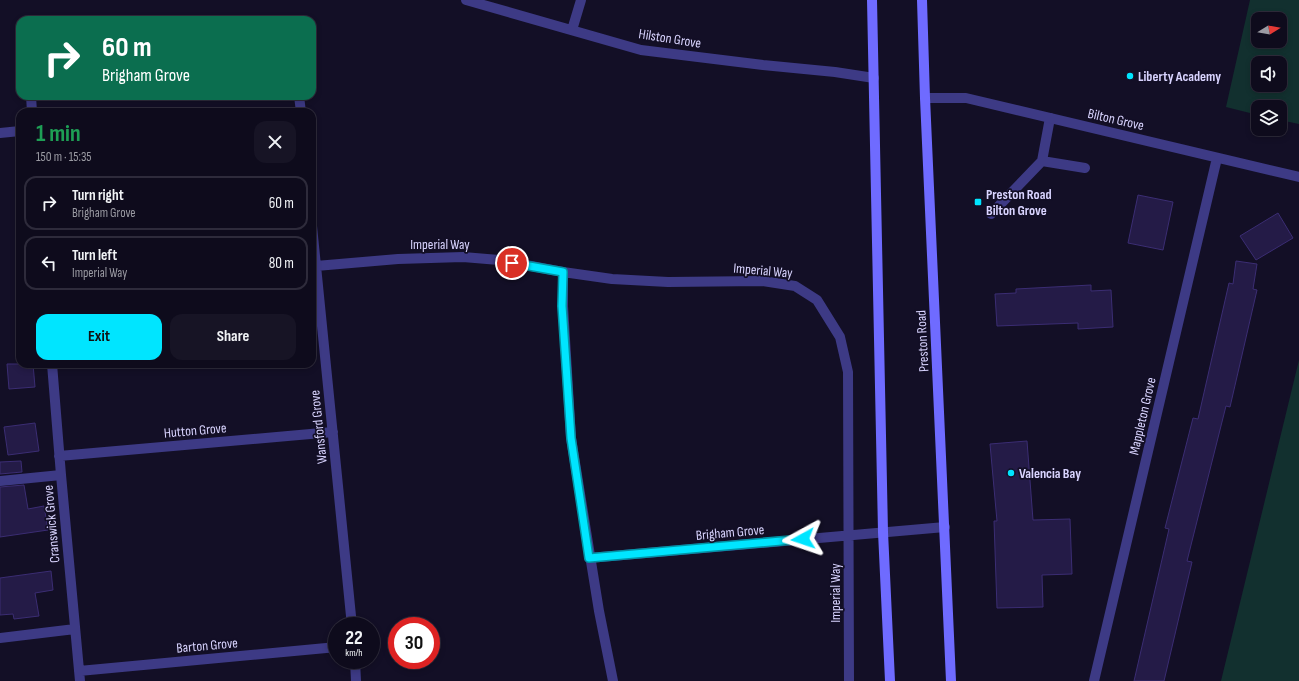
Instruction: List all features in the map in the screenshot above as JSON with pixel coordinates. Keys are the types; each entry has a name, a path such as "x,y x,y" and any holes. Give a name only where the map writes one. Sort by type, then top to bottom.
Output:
{"street":[{"name":"Hilston Grove","path":"466,0 641,50 835,72 874,78"},
{"path":"572,30 581,0"},
{"path":"872,0 883,532 890,681"},
{"name":"Preston Road","path":"922,0 951,681"},
{"name":"Bilton Grove","path":"925,98 966,98 1299,178"},
{"path":"991,214 1042,161 1050,118"},
{"path":"0,133 16,131"},
{"name":"Mappleton Grove","path":"1094,681 1218,158"},
{"path":"1042,161 1085,168"},
{"name":"Imperial Way","path":"316,266 398,259 463,257 499,260 563,272 612,278 668,282 762,281 795,286 817,300 840,337 848,372 849,681"},
{"name":"Wansford Grove","path":"316,266 351,617"},
{"path":"563,272 562,306 571,438 598,611 613,681"},
{"name":"Cranswick Grove","path":"52,368 59,456 80,676"},
{"name":"Hutton Grove","path":"59,456 333,432"},
{"path":"0,481 61,475"},
{"name":"Brigham Grove","path":"589,558 945,527"},
{"path":"0,638 76,629"},
{"name":"Barton Grove","path":"80,676 328,648"},
{"path":"355,669 356,681"}],"green space":[{"path":"1250,0 1299,0 1299,124 1287,121 1287,100 1251,100 1251,113 1226,107"},
{"path":"1299,360 1299,681 1221,681"}],"building":[{"path":"1138,195 1173,202 1163,250 1128,243"},
{"path":"1278,213 1293,238 1256,260 1240,236"},
{"path":"1236,261 1257,264 1253,289 1257,290 1230,407 1226,406 1187,561 1192,562 1164,681 1134,681 1169,529 1165,528 1193,418 1198,419 1229,283 1233,284"},
{"path":"1091,285 1091,291 1111,290 1113,327 1078,329 1078,323 997,326 995,294 1016,293 1016,289"},
{"path":"7,364 16,364 16,368 33,368 35,387 9,389"},
{"path":"35,423 39,451 8,455 4,427"},
{"path":"1027,441 1033,520 1070,519 1072,574 1042,575 1043,607 997,608 994,521 997,521 990,444"},
{"path":"21,461 22,472 0,474 0,462"},
{"path":"24,485 28,509 44,506 48,530 0,537 0,487"},
{"path":"51,571 53,590 35,593 39,616 14,619 13,614 0,615 0,578"}],"place":[{"name":"Liberty Academy","path":"1130,76"},
{"name":"Preston Road Bilton Grove","path":"978,202"},
{"name":"Valencia Bay","path":"1011,473"}],"route":[{"path":"512,263 563,272 562,306 571,438 589,558 803,539"}]}
